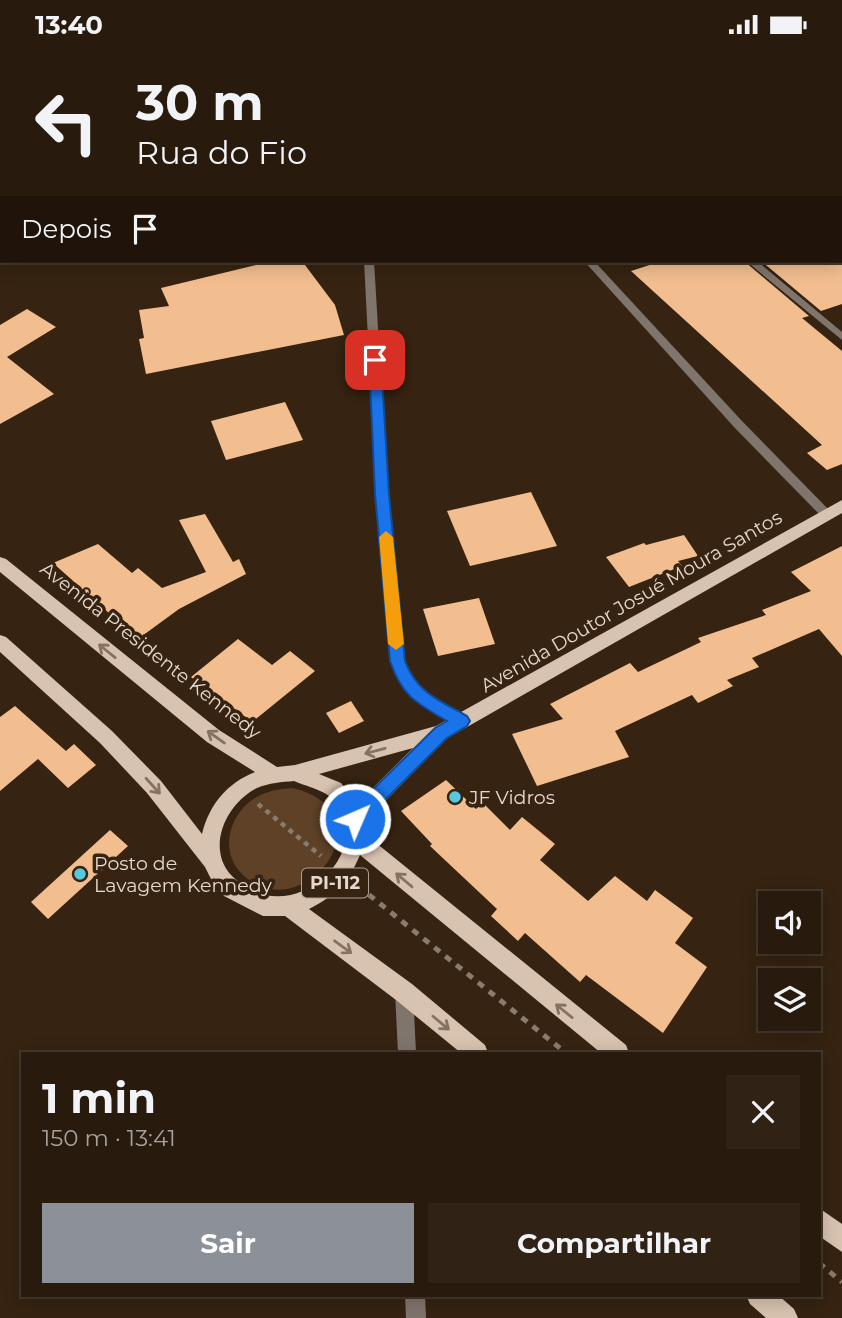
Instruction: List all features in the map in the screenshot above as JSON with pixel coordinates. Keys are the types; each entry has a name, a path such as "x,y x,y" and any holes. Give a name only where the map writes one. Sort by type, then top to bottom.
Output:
{"main road":[{"name":"Avenida Doutor Josué Moura Santos","path":"441,733 834,510"},
{"name":"Avenida Presidente Kennedy","path":"0,563 214,736 272,774"},
{"name":"PI-112","path":"0,642 106,737 154,787 211,860 221,881 239,897 262,906 289,906 314,898 335,884 350,862 356,829"},
{"path":"295,773 441,733"},
{"path":"356,829 441,733"},
{"name":"PI-112","path":"211,860 210,837 217,816 226,801 240,788 272,774 295,773 315,777 333,787 346,801 356,829 452,920 617,1052"},
{"name":"PI-112","path":"289,906 404,992 476,1052"},
{"path":"821,1222 842,1240"},
{"path":"761,1297 785,1318"}],"street":[{"path":"369,263 382,494 398,661 404,679 416,695 462,721"},
{"path":"591,263 738,424 834,510"},
{"path":"753,263 842,337"},
{"path":"404,992 407,1052"},
{"path":"415,1297 416,1318"}],"path":[{"path":"240,788 565,1052"},
{"path":"821,1265 842,1282"}],"shaded area":[{"path":"292,788 322,801 336,820 337,841 328,861 311,878 290,888 266,888 243,875 235,865 230,854 231,831 241,810 250,801 269,792"}],"building":[{"path":"265,263 304,263 335,305 344,335 146,374 139,339 144,338 139,310 169,306 161,288"},
{"path":"656,263 746,263 809,316 802,318 842,351 842,464 827,470 807,453 822,445 631,271"},
{"path":"763,263 842,263 842,304 821,311"},
{"path":"27,309 56,327 7,357 54,394 0,424 0,325"},
{"path":"285,402 303,440 226,460 211,421"},
{"path":"531,492 557,546 470,566 447,511"},
{"path":"205,514 233,562 239,559 246,574 179,609 138,639 53,563 98,544 132,573 138,568 162,588 206,572 179,520"},
{"path":"684,535 698,556 678,561 682,566 629,587 606,557 644,543 646,545"},
{"path":"842,546 842,656 819,629 752,658 759,667 727,680 733,686 698,703 692,695 615,731 629,757 537,786 512,734 563,719 550,704 630,663 638,672 701,642 698,638 766,615 762,610 811,591 791,572"},
{"path":"479,598 495,644 438,656 423,609"},
{"path":"238,639 272,665 290,651 315,671 252,722 223,700 221,702 191,677"},
{"path":"351,701 364,721 339,733 326,713"},
{"path":"15,706 66,751 74,744 96,765 68,788 38,759 0,791 0,717"},
{"path":"446,780 476,809 483,803 510,830 522,817 555,844 540,860 588,901 615,876 647,901 655,890 693,918 675,943 707,967 663,1033 586,975 580,982 525,933 518,941 491,916 497,909 430,846 432,844 401,811"},
{"name":"Posto de Lavagem Kennedy","path":"110,830 128,846 48,919 31,902"}],"slow traffic":[{"path":"386,537 396,644"}],"place":[{"name":"JF Vidros","path":"455,797"},
{"name":"Posto de Lavagem Kennedy","path":"80,874"}],"route":[{"path":"355,819 441,733 462,721 416,695 404,679 398,661 382,494 375,360"}]}
